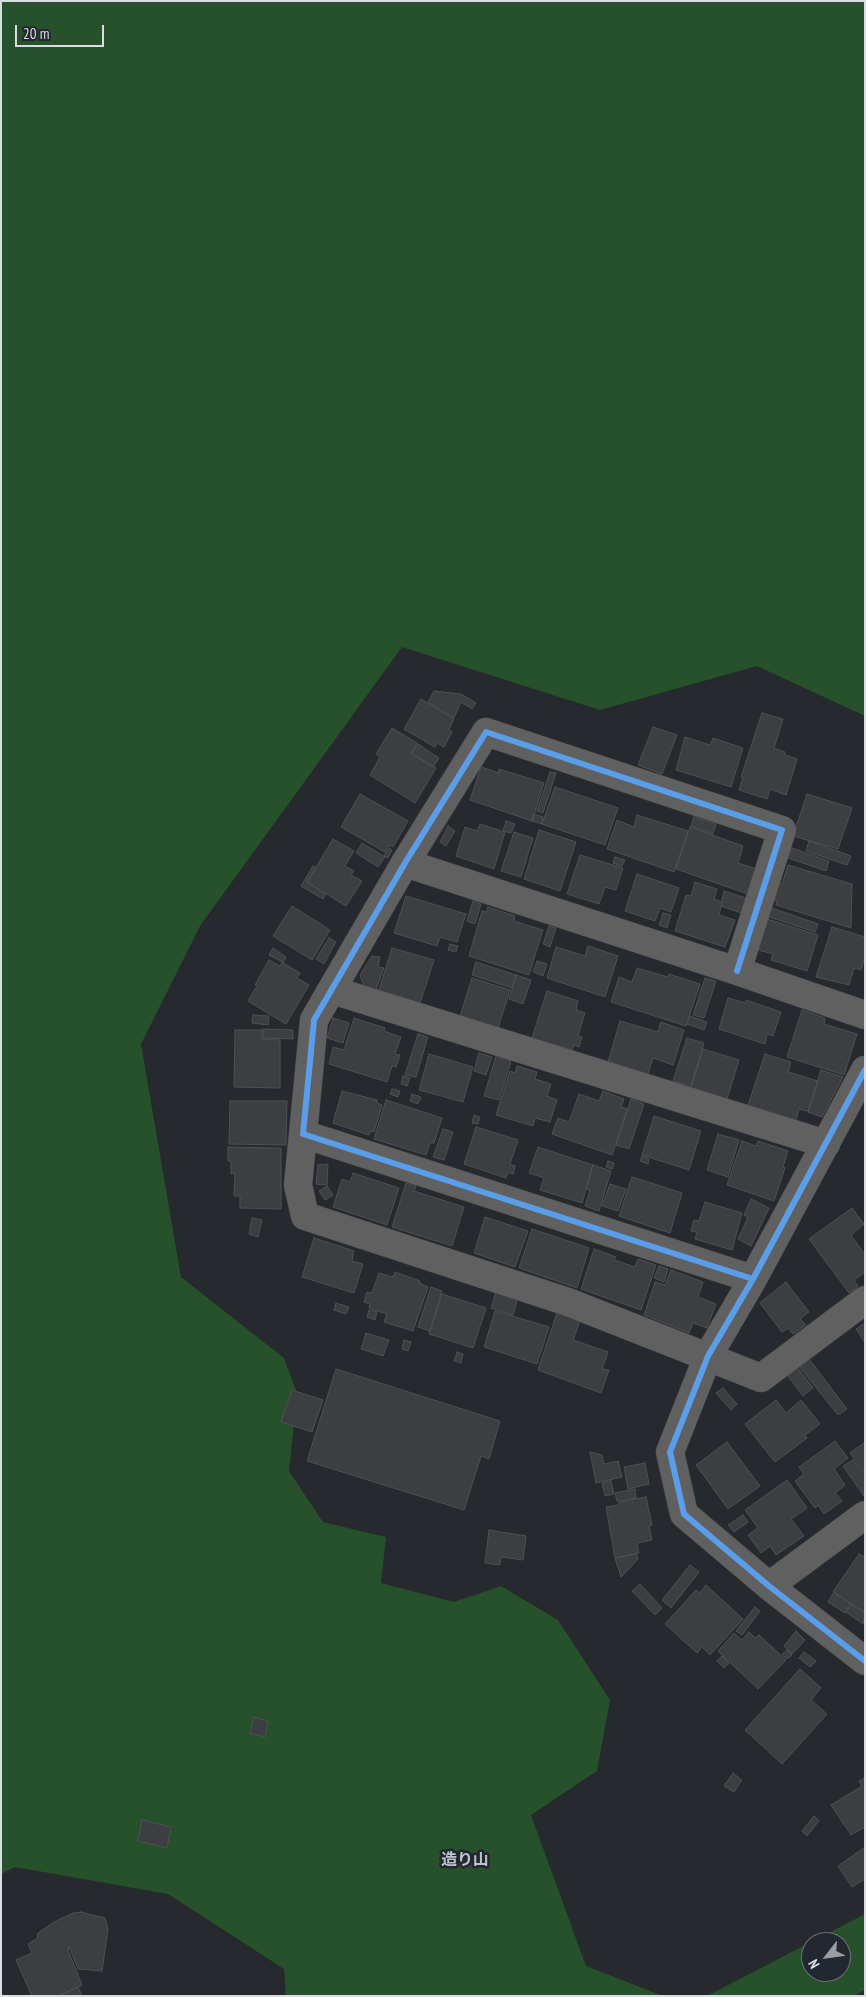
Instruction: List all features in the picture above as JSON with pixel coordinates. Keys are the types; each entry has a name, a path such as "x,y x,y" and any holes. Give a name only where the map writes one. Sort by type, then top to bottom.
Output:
{"street":[{"path":"737,971 782,830 486,732 405,863 314,1020 298,1185 305,1216 568,1302 761,1378 865,1300"},
{"path":"405,863 737,971 865,1015"},
{"path":"332,990 826,1144"},
{"path":"865,1070 753,1279 708,1356 670,1452 684,1514 769,1586 865,1661"},
{"path":"303,1134 753,1279"},
{"path":"769,1586 865,1515"}],"green space":[{"path":"1,1 865,1 865,716 757,666 600,710 402,647 200,926 141,1044 181,1277 284,1358 297,1393 289,1471 323,1522 386,1537 381,1583 454,1602 501,1586 558,1620 610,1700 597,1771 531,1815 586,1966 663,1996 286,1996 284,1969 168,1894 15,1867 1,1874"},
{"path":"865,1914 865,1990 854,1996 707,1996 801,1947 801,1982 851,1982 851,1932 830,1932"}],"building":[{"path":"434,691 461,694 476,703 472,709 461,702 454,718 428,702"},
{"path":"421,699 454,719 449,729 452,732 444,747 437,743 435,747 404,729"},
{"path":"762,713 783,719 774,748 785,752 785,755 797,759 786,795 770,789 767,799 739,790 743,777 741,777"},
{"path":"653,727 677,735 662,774 638,765"},
{"path":"392,728 417,743 411,754 436,768 415,803 370,775 380,757 376,754"},
{"path":"685,737 710,745 713,738 743,748 731,787 676,770"},
{"path":"418,744 439,758 433,767 412,753"},
{"path":"481,767 499,773 499,769 544,783 532,821 470,800"},
{"path":"550,772 556,773 543,813 537,811"},
{"path":"555,787 618,808 605,845 542,824"},
{"path":"360,794 408,821 393,847 389,845 385,852 341,827"},
{"path":"807,794 852,808 838,849 793,836"},
{"path":"534,814 543,817 542,824 532,821"},
{"path":"637,815 688,831 674,872 607,849 617,820 634,827"},
{"path":"694,817 716,824 713,834 691,826"},
{"path":"506,821 515,824 511,833 503,831"},
{"path":"480,824 505,832 494,869 456,856 465,827 477,831"},
{"path":"448,826 455,831 446,846 440,842"},
{"path":"690,827 743,846 738,863 756,869 748,894 676,869"},
{"path":"539,830 576,842 560,891 524,879"},
{"path":"514,832 533,838 521,877 501,871"},
{"path":"333,839 354,851 345,866 354,871 351,875 362,881 346,906 307,882"},
{"path":"809,841 851,856 847,865 806,851"},
{"path":"362,843 385,857 378,867 356,853"},
{"path":"389,848 392,850 388,858 384,856"},
{"path":"792,848 829,861 826,871 788,858"},
{"path":"580,855 623,868 616,890 605,887 599,904 567,894"},
{"path":"615,857 625,860 622,866 613,863"},
{"path":"788,865 852,884 851,928 776,905 777,901 772,900 777,882 782,884"},
{"path":"313,866 316,868 307,882 326,894 323,899 301,886"},
{"path":"637,874 679,888 671,912 660,908 655,921 625,911"},
{"path":"695,882 717,889 714,899 722,902 719,915 735,920 725,947 675,931 686,895 691,896"},
{"path":"724,891 746,898 741,913 721,906"},
{"path":"406,896 466,914 457,942 440,937 437,946 394,933"},
{"path":"473,901 481,904 475,924 467,921"},
{"path":"292,906 330,930 312,960 273,936"},
{"path":"488,907 515,916 514,921 543,930 529,975 469,956 482,911 487,912"},
{"path":"769,907 818,924 815,932 766,916"},
{"path":"663,913 671,915 667,928 659,925"},
{"path":"767,919 818,935 807,971 771,960 773,954 758,950"},
{"path":"549,926 556,928 550,947 543,944"},
{"path":"832,927 865,937 865,956 861,970 854,968 849,985 816,977"},
{"path":"329,938 336,942 324,964 316,959"},
{"path":"450,944 458,946 456,952 448,950"},
{"path":"588,946 618,956 605,997 547,978 556,947 585,956"},
{"path":"273,948 286,957 283,962 269,955"},
{"path":"392,948 434,960 420,1003 379,990"},
{"path":"372,956 380,957 378,967 384,968 376,990 364,986 360,975"},
{"path":"269,960 280,966 282,962 300,973 297,978 309,985 286,1024 248,1001"},
{"path":"537,961 547,964 543,976 533,972"},
{"path":"476,962 516,975 512,988 472,975"},
{"path":"637,968 668,977 669,974 700,984 686,1026 611,1002 619,977 632,982"},
{"path":"516,975 531,980 523,1004 509,999"},
{"path":"472,978 510,990 498,1028 460,1016"},
{"path":"705,978 716,981 704,1018 693,1015"},
{"path":"547,991 578,1001 576,1010 585,1013 578,1036 582,1037 579,1047 574,1045 572,1050 532,1038"},
{"path":"728,998 745,1003 746,1000 781,1012 773,1036 767,1034 765,1044 719,1029"},
{"path":"802,1010 825,1018 824,1024 857,1034 844,1075 787,1057"},
{"path":"253,1015 269,1016 268,1025 252,1023"},
{"path":"690,1016 707,1022 704,1030 687,1024"},
{"path":"333,1018 349,1023 343,1043 327,1038"},
{"path":"354,1018 385,1028 384,1031 401,1037 395,1054 400,1055 396,1067 392,1066 387,1082 329,1064 333,1047 344,1050"},
{"path":"620,1021 658,1032 661,1022 684,1030 673,1065 653,1058 648,1074 608,1062"},
{"path":"263,1029 293,1030 293,1039 263,1038"},
{"path":"235,1030 262,1030 262,1039 280,1040 280,1088 234,1087"},
{"path":"418,1034 428,1037 416,1077 405,1075"},
{"path":"687,1038 704,1043 691,1086 673,1081"},
{"path":"703,1049 739,1060 727,1099 691,1088"},
{"path":"479,1053 492,1057 486,1075 474,1071"},
{"path":"429,1054 473,1067 463,1102 419,1090"},
{"path":"765,1054 791,1062 788,1072 818,1081 808,1111 799,1109 796,1120 748,1105"},
{"path":"496,1056 511,1061 499,1100 484,1096"},
{"path":"517,1066 537,1072 535,1079 551,1084 547,1096 557,1100 550,1122 535,1118 533,1126 496,1115 510,1071 515,1073"},
{"path":"821,1070 843,1077 822,1117 808,1112"},
{"path":"403,1076 410,1078 407,1086 401,1084"},
{"path":"392,1089 400,1091 398,1097 390,1094"},
{"path":"342,1091 377,1100 377,1103 382,1105 374,1132 370,1131 369,1135 333,1123"},
{"path":"603,1091 624,1099 621,1107 627,1109 612,1155 552,1134 558,1118 569,1122 579,1094 599,1101"},
{"path":"412,1094 421,1097 418,1104 410,1101"},
{"path":"631,1099 644,1104 629,1149 616,1145"},
{"path":"386,1100 442,1118 434,1143 430,1143 426,1155 374,1139"},
{"path":"230,1101 287,1101 286,1145 229,1144"},
{"path":"474,1115 480,1117 478,1124 472,1123"},
{"path":"654,1116 701,1131 689,1170 642,1155"},
{"path":"476,1127 518,1140 510,1164 515,1166 513,1174 508,1172 506,1178 464,1164"},
{"path":"443,1129 453,1132 444,1160 433,1157"},
{"path":"718,1134 739,1140 728,1177 707,1170"},
{"path":"742,1141 756,1146 758,1141 788,1151 783,1167 785,1168 774,1201 727,1185"},
{"path":"228,1147 281,1148 281,1209 240,1208 240,1196 234,1196 235,1173 231,1174 231,1161 228,1161"},
{"path":"538,1147 593,1165 582,1203 540,1190 544,1178 529,1173"},
{"path":"642,1156 649,1159 648,1164 640,1161"},
{"path":"608,1161 614,1163 612,1169 606,1167"},
{"path":"328,1164 327,1185 316,1184 318,1165"},
{"path":"593,1165 611,1171 599,1211 585,1206 590,1190 586,1189"},
{"path":"353,1173 399,1188 387,1225 333,1207 342,1179 350,1182"},
{"path":"632,1177 682,1193 670,1233 619,1216"},
{"path":"406,1183 416,1186 414,1191 464,1207 452,1246 392,1227"},
{"path":"610,1184 626,1189 618,1211 602,1206"},
{"path":"327,1186 333,1195 325,1200 319,1191"},
{"path":"751,1199 769,1208 751,1246 738,1239 748,1217 744,1215"},
{"path":"705,1202 742,1213 732,1250 695,1239 697,1232 691,1231 694,1220 699,1221"},
{"path":"852,1208 864,1224 851,1235 865,1255 865,1272 854,1280 858,1286 849,1293 809,1239"},
{"path":"485,1217 528,1231 515,1267 474,1253"},
{"path":"252,1218 262,1220 258,1237 249,1234"},
{"path":"532,1229 589,1248 577,1288 519,1268"},
{"path":"314,1238 354,1251 352,1261 363,1264 354,1293 302,1277"},
{"path":"594,1249 616,1257 614,1260 635,1267 638,1259 656,1265 641,1310 581,1289"},
{"path":"659,1266 668,1269 664,1282 654,1278"},
{"path":"671,1270 703,1282 698,1297 716,1304 707,1328 693,1323 689,1333 644,1315 655,1282 665,1285"},
{"path":"395,1272 420,1281 419,1283 428,1287 413,1331 384,1322 387,1314 369,1308 370,1304 364,1302 367,1292 372,1293 379,1273 393,1277"},
{"path":"786,1282 809,1312 800,1319 806,1325 793,1334 788,1328 782,1332 760,1303"},
{"path":"431,1287 442,1291 430,1331 418,1327"},
{"path":"496,1292 518,1298 513,1315 491,1308"},
{"path":"442,1294 486,1308 473,1348 429,1334"},
{"path":"336,1303 349,1307 346,1314 334,1310"},
{"path":"369,1310 377,1312 375,1320 367,1317"},
{"path":"495,1311 549,1327 537,1364 484,1347"},
{"path":"557,1313 580,1321 573,1340 608,1352 602,1369 609,1370 601,1393 538,1370"},
{"path":"865,1323 865,1343 856,1329"},
{"path":"366,1333 389,1340 383,1356 361,1349"},
{"path":"404,1340 411,1342 408,1351 402,1349"},
{"path":"457,1352 463,1354 461,1363 454,1361"},
{"path":"809,1359 847,1409 838,1415 799,1366"},
{"path":"798,1368 813,1388 803,1396 788,1376"},
{"path":"336,1369 500,1421 489,1459 481,1456 464,1510 307,1461"},
{"path":"723,1388 737,1404 731,1410 716,1393"},
{"path":"292,1390 323,1400 312,1432 281,1422"},
{"path":"776,1400 786,1413 801,1400 820,1424 805,1435 807,1438 775,1462 745,1424"},
{"path":"835,1441 848,1458 834,1469 845,1485 835,1493 842,1501 824,1514 818,1505 815,1508 795,1481 804,1474 799,1467"},
{"path":"727,1442 760,1486 728,1509 696,1465"},
{"path":"865,1442 865,1474 850,1453"},
{"path":"590,1452 602,1455 604,1464 618,1461 622,1477 596,1483"},
{"path":"853,1460 865,1477 864,1496 843,1466"},
{"path":"645,1463 649,1484 628,1489 624,1467"},
{"path":"787,1480 807,1508 791,1519 804,1536 776,1555 770,1546 761,1553 748,1535 758,1528 745,1510"},
{"path":"611,1481 614,1494 605,1496 602,1483"},
{"path":"635,1489 636,1498 617,1501 615,1493"},
{"path":"646,1497 652,1525 649,1526 652,1540 637,1543 639,1553 615,1558 606,1507 619,1505 619,1502"},
{"path":"743,1515 748,1522 734,1532 728,1525"},
{"path":"489,1530 526,1536 523,1560 501,1557 500,1565 485,1563"},
{"path":"636,1554 638,1559 621,1577 615,1558"},
{"path":"859,1554 865,1557 865,1613 833,1592"},
{"path":"690,1565 699,1572 671,1608 662,1600"},
{"path":"640,1584 662,1608 655,1615 632,1591"},
{"path":"706,1585 743,1619 710,1655 702,1647 697,1653 665,1624 696,1590 700,1593"},
{"path":"834,1592 851,1604 845,1613 828,1602"},
{"path":"851,1604 865,1613 863,1624 846,1612"},
{"path":"755,1607 760,1611 742,1635 736,1631"},
{"path":"796,1631 805,1640 792,1654 784,1646"},
{"path":"749,1632 755,1638 759,1635 786,1660 758,1689 718,1651 734,1633 742,1640"},
{"path":"787,1650 792,1655 787,1659 782,1654"},
{"path":"804,1652 816,1661 810,1667 799,1658"},
{"path":"722,1656 729,1663 724,1668 717,1661"},
{"path":"800,1669 821,1688 811,1700 827,1714 782,1764 745,1730"},
{"path":"254,1717 268,1721 265,1737 250,1733"},
{"path":"733,1773 742,1780 734,1792 724,1786"},
{"path":"865,1778 865,1827 851,1835 831,1805 862,1786 859,1781"},
{"path":"814,1816 819,1821 807,1836 802,1831"},
{"path":"142,1820 171,1827 167,1848 138,1841"},
{"path":"865,1847 865,1879 852,1887 838,1866"},
{"path":"81,1912 105,1918 108,1929 102,1971 78,1969 69,1946 68,1950 82,1985 59,1996 32,1996 16,1960 32,1953 28,1944 38,1938 37,1934 52,1923 73,1913"},
{"path":"78,1987 82,1996 59,1996"}],"cycle path":[{"path":"737,971 782,830 486,732 405,863 314,1020 303,1134 753,1279"},
{"path":"865,1070 753,1279 708,1356 670,1452 684,1514 769,1586 865,1661"}],"district":[{"name":"造り山","path":"465,1860"}]}
